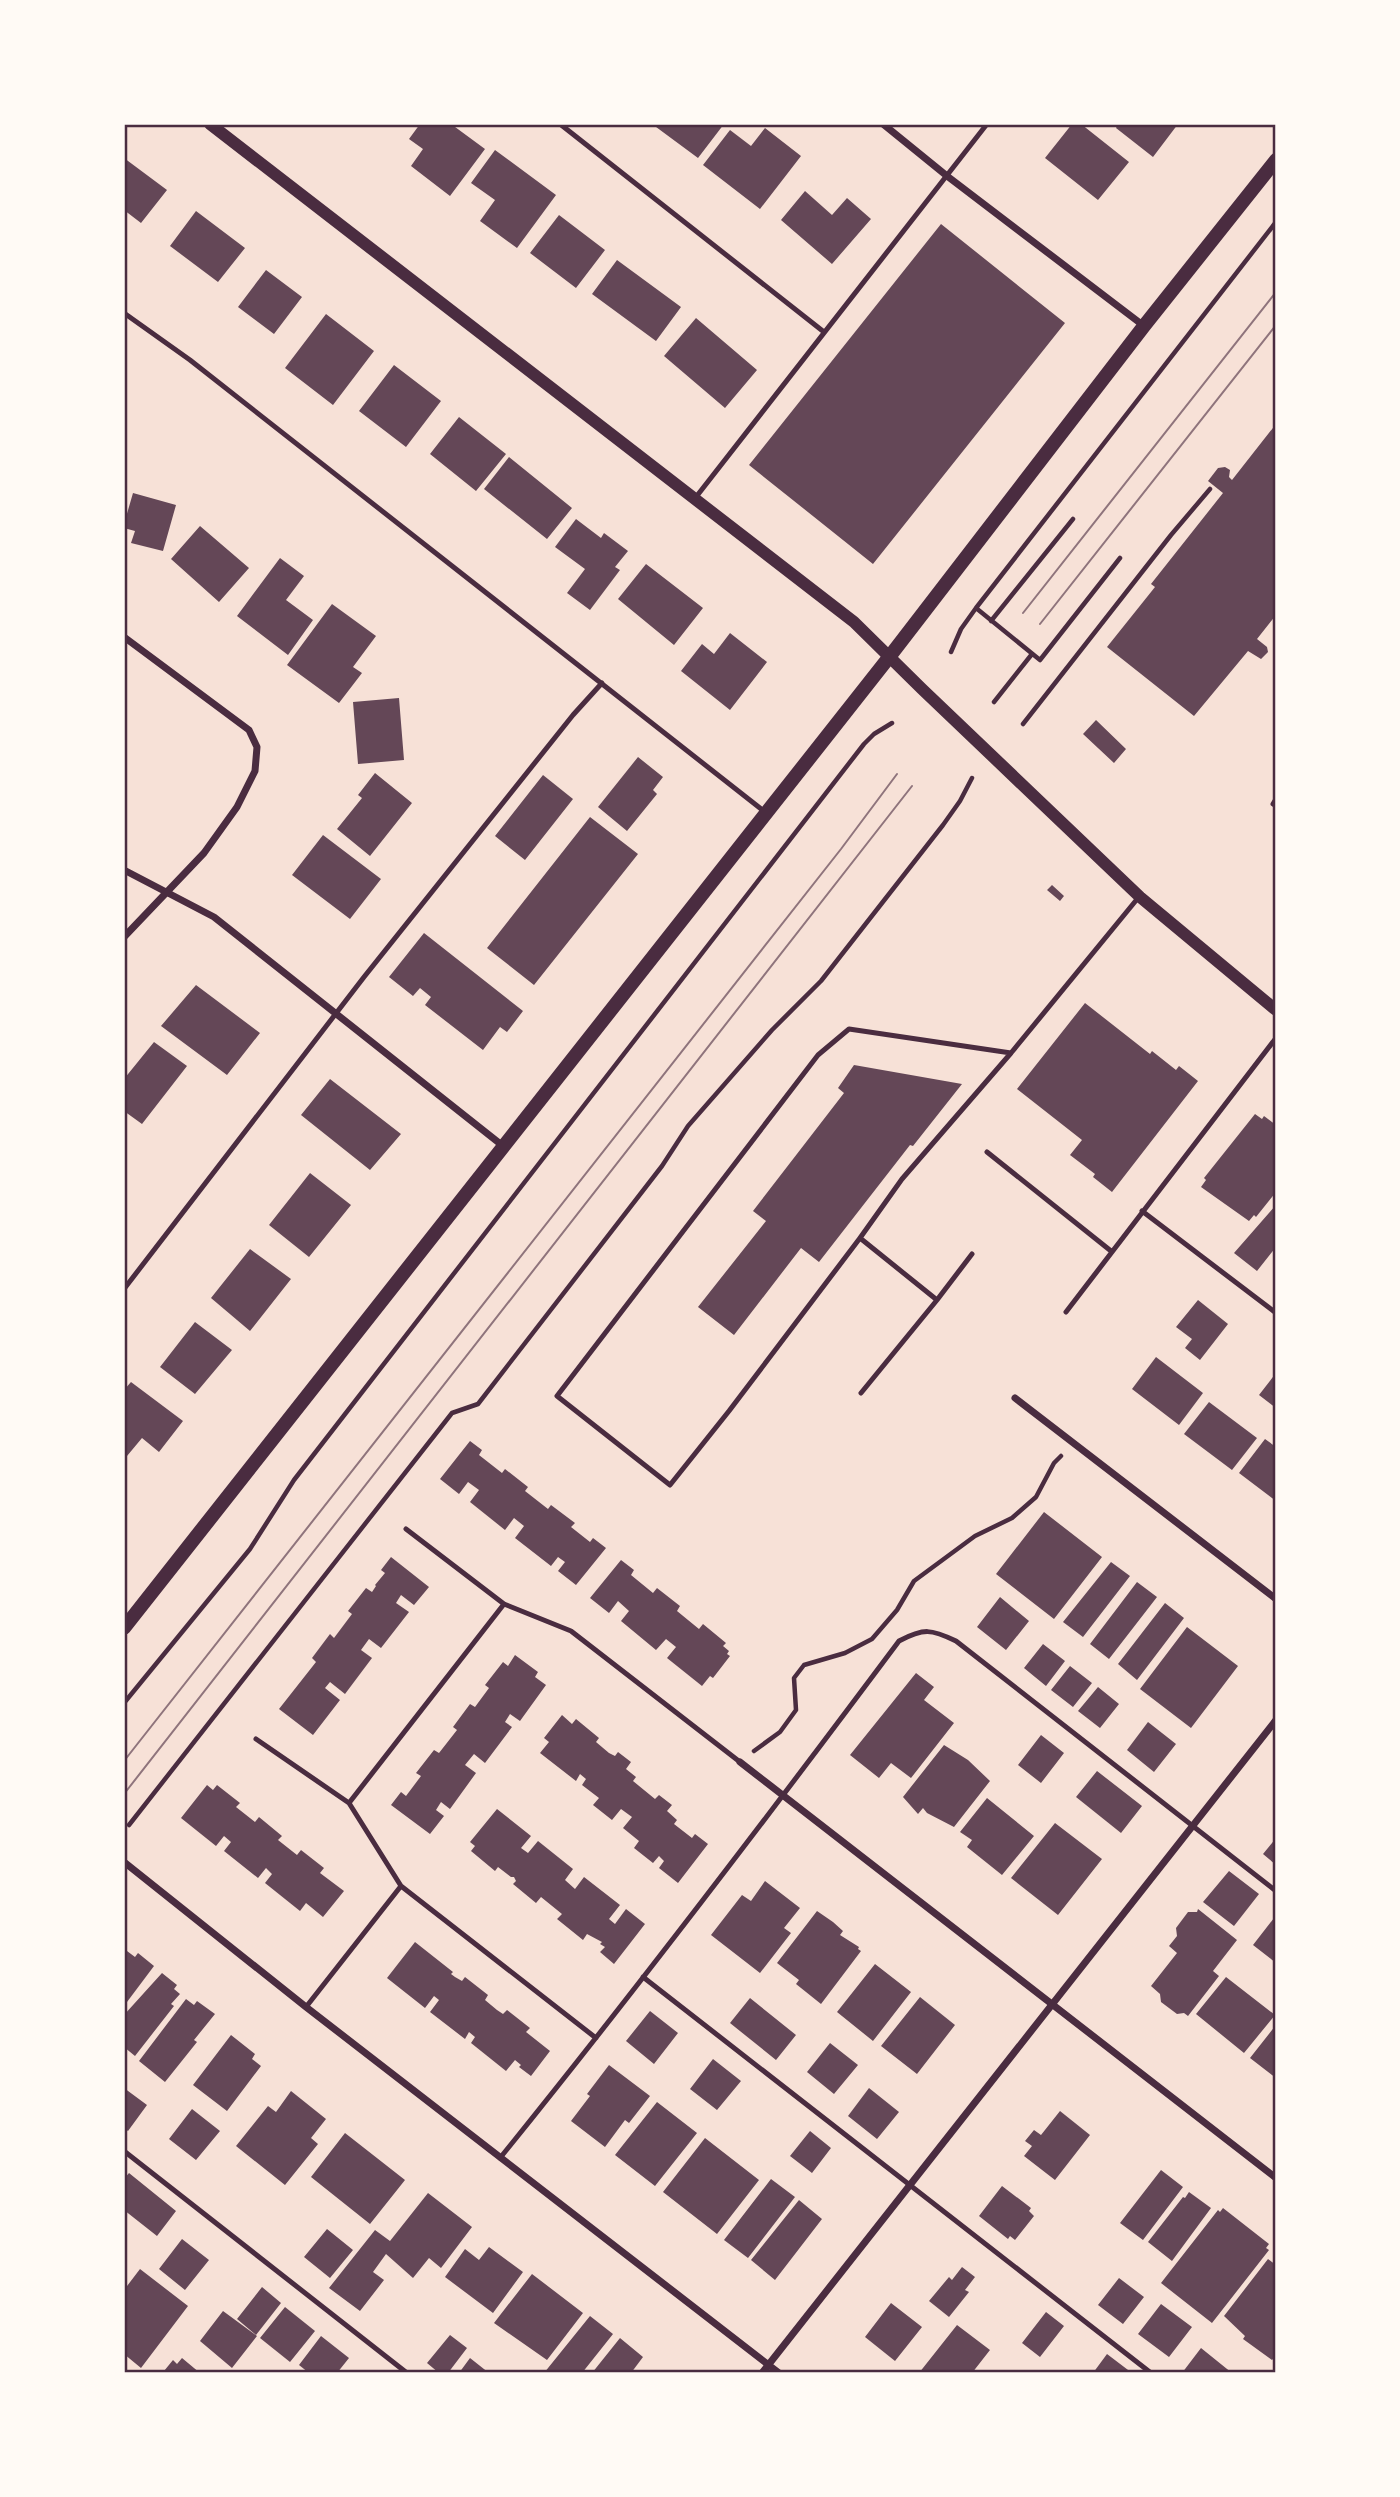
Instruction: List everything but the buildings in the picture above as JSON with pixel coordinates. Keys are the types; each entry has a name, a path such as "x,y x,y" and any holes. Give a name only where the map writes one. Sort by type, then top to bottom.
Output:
{"main road":[{"path":"124,1628 890,656 1144,326 1276,160"}],"street":[{"path":"210,124 855,622 1140,897 1276,1010"},
{"path":"883,124 1144,326"},
{"path":"124,637 249,730 257,747 255,771 237,807 204,853 124,937"},
{"path":"124,870 214,917 503,1146"},
{"path":"1015,1398 1276,1599"},
{"path":"762,2373 1276,1720"},
{"path":"740,1762 1276,2178"},
{"path":"124,1862 306,2007 779,2373"}],"lane":[{"path":"560,124 824,332"},
{"path":"694,500 987,124"},
{"path":"124,313 201,369 766,813"},
{"path":"124,1289 335,1014 602,682"},
{"path":"1276,799 1273,804 1276,806"},
{"path":"1011,1053 849,1029 818,1055 557,1396 670,1485 729,1411 902,1179 1011,1053 1140,897"},
{"path":"1066,1312 1276,1038"},
{"path":"987,1152 1111,1251"},
{"path":"1142,1211 1276,1313"},
{"path":"860,1238 936,1300"},
{"path":"861,1393 972,1254"},
{"path":"406,1529 504,1604 571,1631 740,1762"},
{"path":"349,1803 504,1604"},
{"path":"500,2158 783,1796 899,1641 917,1632 935,1631 956,1641 1276,1891"},
{"path":"256,1739 349,1803 401,1885 596,2038"},
{"path":"306,2007 401,1885"},
{"path":"643,1977 1151,2373"},
{"path":"124,2151 407,2373"}],"path":[{"path":"951,652 961,629 976,608 1276,222"},
{"path":"1023,724 1210,489"},
{"path":"991,621 1073,519"},
{"path":"976,608 1040,660 1120,558"},
{"path":"994,702 1032,654"},
{"path":"124,1703 250,1549 302,1469 864,744 892,723"},
{"path":"129,1825 452,1413 478,1404 662,1166 688,1126 772,1030 821,981 943,825 972,778"},
{"path":"740,1762 780,1732 796,1710 794,1678 804,1665 845,1653 872,1639 897,1610 914,1581 975,1536 1012,1518 1036,1497 1054,1463 1072,1443"}],"tram line":[{"path":"1023,613 1276,292"},
{"path":"1040,624 1276,325"},
{"path":"124,1761 841,849 897,774"},
{"path":"124,1794 912,786"}]}
